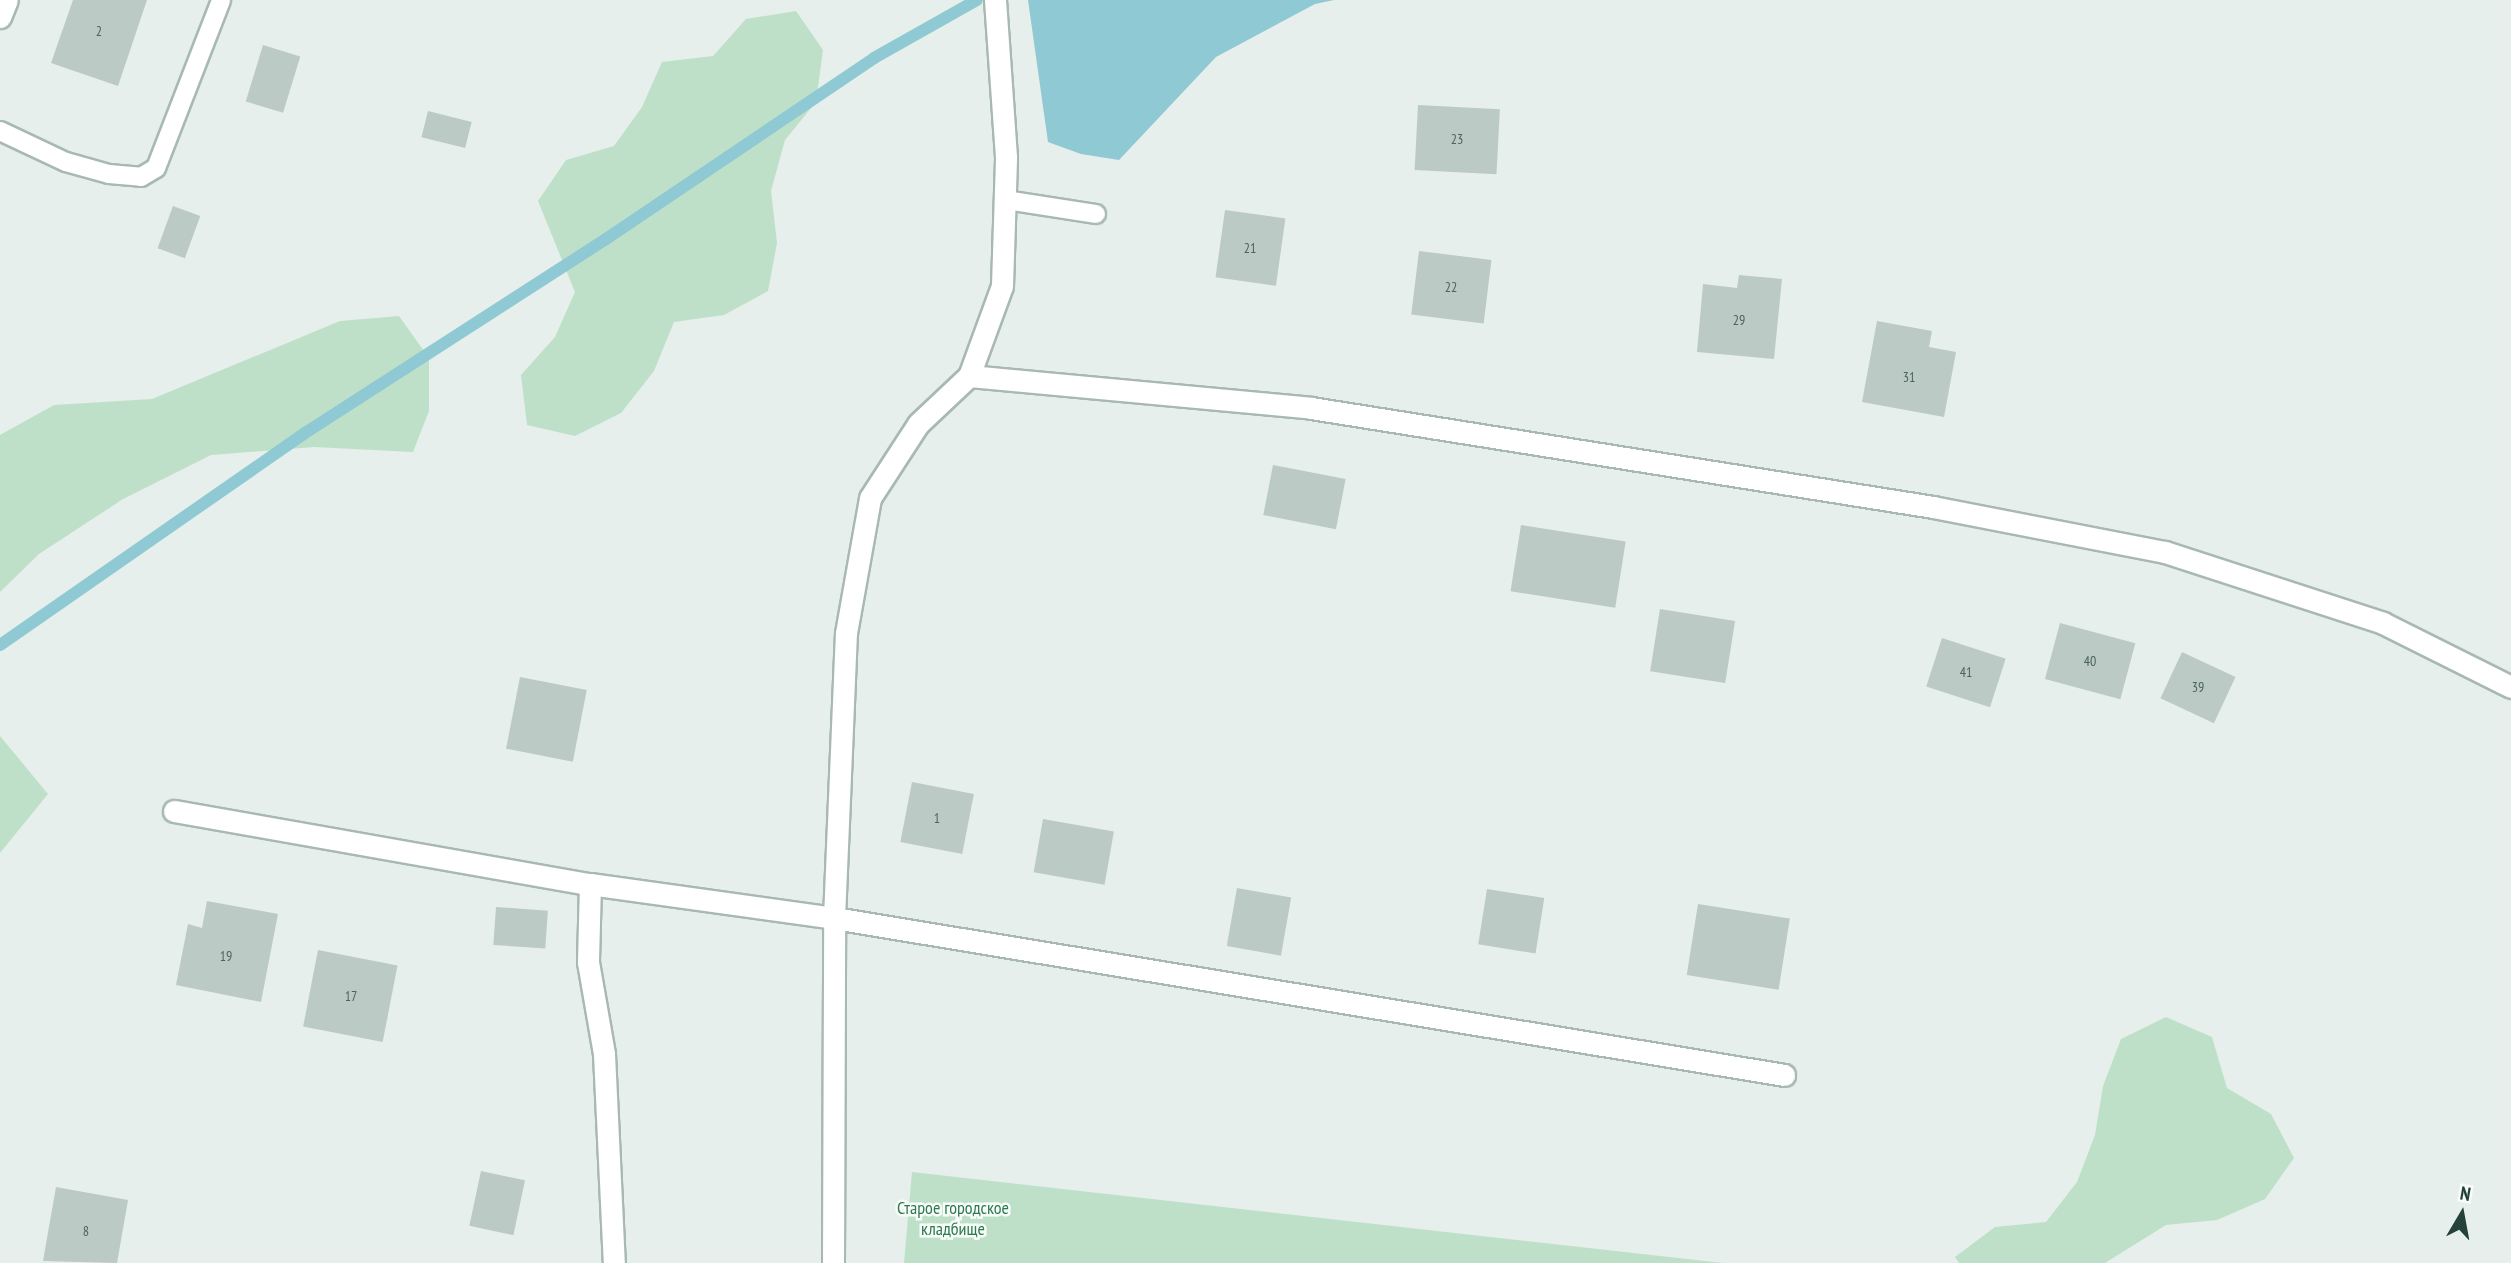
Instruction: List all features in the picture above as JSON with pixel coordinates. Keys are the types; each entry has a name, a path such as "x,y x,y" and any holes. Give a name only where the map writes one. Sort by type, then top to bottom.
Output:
{"street":[{"path":"0,18 7,0"},
{"path":"833,1263 834,918 846,633 870,498 918,424 969,376 1002,286 1006,200 997,10"},
{"path":"969,376 1311,408 1933,507 2165,552 2383,623 2511,687"},
{"path":"174,811 590,884 834,918 1784,1075"},
{"path":"590,884 588,962 604,1054 614,1263"}],"lane":[{"path":"0,131 66,162 109,174 141,177 156,168 221,0"},
{"path":"1006,200 1096,214"}],"green space":[{"path":"796,11 823,50 816,102 785,140 771,191 777,243 768,291 724,315 674,322 654,371 621,413 575,436 527,425 521,375 555,337 575,292 538,201 566,160 614,146 642,107 662,62 713,56 746,19"},
{"path":"399,316 429,358 429,411 413,452 314,447 211,455 123,499 39,554 0,592 0,435 54,405 152,399 340,321"},
{"path":"0,736 48,794 0,853"},
{"path":"2166,1017 2212,1037 2227,1088 2271,1114 2294,1158 2265,1199 2217,1220 2166,1225 2105,1263 1959,1263 1955,1257 1995,1227 2046,1222 2077,1182 2095,1135 2103,1086 2121,1039"},
{"name":"Старое городское кладбище","path":"912,1172 1723,1263 904,1263"}],"water":[{"path":"1028,0 1334,0 1315,4 1216,57 1119,160 1081,154 1048,142"}],"building":[{"path":"73,0 147,0 118,86 51,63"},
{"path":"263,45 300,56 283,113 246,101"},
{"path":"1418,105 1500,109 1496,174 1415,170"},
{"path":"428,111 472,122 465,148 421,137"},
{"path":"173,206 200,216 185,258 158,248"},
{"path":"1225,210 1285,218 1276,286 1216,277"},
{"path":"1419,251 1491,260 1484,323 1411,315"},
{"path":"1739,275 1782,279 1774,359 1697,352 1703,284 1737,288"},
{"path":"1877,321 1932,331 1929,347 1956,352 1944,417 1862,402"},
{"path":"1273,465 1346,479 1336,529 1263,515"},
{"path":"1521,525 1626,542 1615,608 1511,591"},
{"path":"1660,609 1735,621 1725,683 1650,671"},
{"path":"2060,623 2135,643 2120,699 2045,679"},
{"path":"1942,638 2006,659 1990,707 1926,687"},
{"path":"2182,652 2235,677 2214,723 2160,698"},
{"path":"520,677 587,690 573,762 506,749"},
{"path":"912,782 974,794 962,854 900,842"},
{"path":"1043,819 1114,832 1105,885 1034,872"},
{"path":"1237,888 1291,898 1281,956 1227,946"},
{"path":"1487,889 1544,898 1536,953 1478,944"},
{"path":"207,901 278,914 261,1002 176,985 188,924 202,928"},
{"path":"1698,904 1790,919 1779,990 1687,975"},
{"path":"496,907 548,911 545,949 493,945"},
{"path":"318,950 398,965 383,1042 303,1027"},
{"path":"481,1171 525,1180 513,1235 469,1226"},
{"path":"56,1187 128,1200 117,1263 43,1261"}],"waterway":[{"path":"0,645 305,433 606,239 874,58 977,0"}]}
